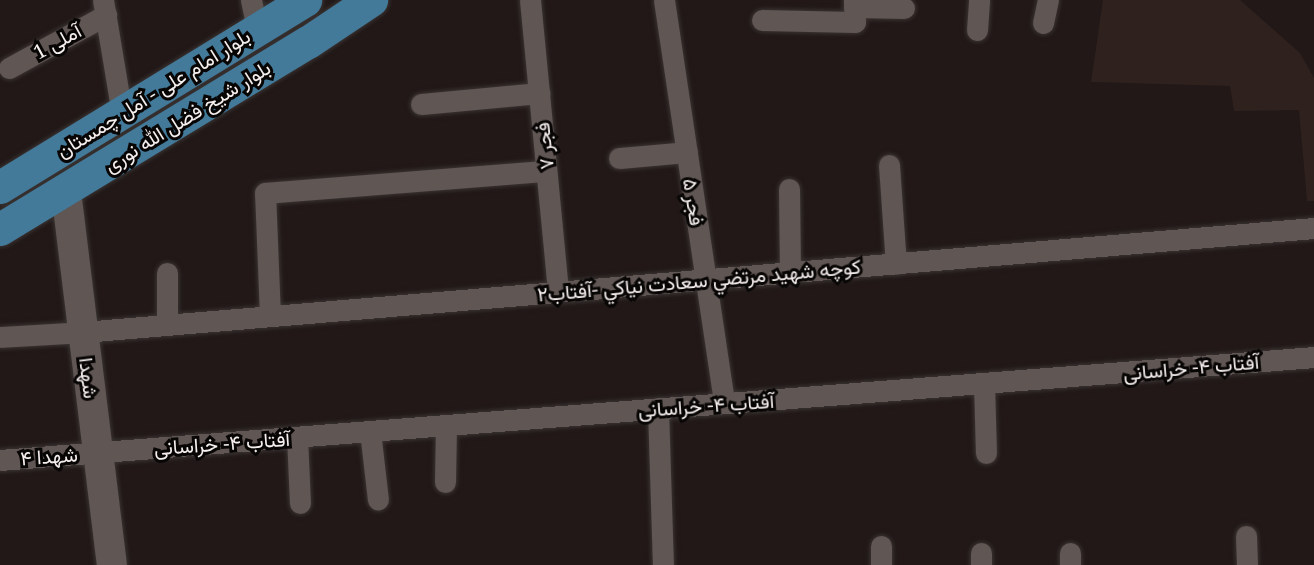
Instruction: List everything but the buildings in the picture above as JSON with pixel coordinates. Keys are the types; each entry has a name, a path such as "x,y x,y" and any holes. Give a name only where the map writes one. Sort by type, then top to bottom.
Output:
{"main road":[{"name":"بلوار شیخ فضل الله نوری","path":"0,229 308,42 361,2"},
{"path":"297,5 309,27 308,42"},
{"name":"بلوار امام علی - آمل چمستان","path":"0,187 122,114 254,14 297,5"},
{"name":"شهدا","path":"66,191 112,565"}],"street":[{"name":"فجر ۷","path":"530,0 558,292"},
{"name":"فجر ۵","path":"664,0 724,403"},
{"path":"977,30 980,0"},
{"path":"1043,23 1048,0"},
{"path":"762,20 855,22 854,4 904,8"},
{"path":"104,7 122,114"},
{"name":"آملی 1","path":"9,68 104,7"},
{"path":"421,104 538,93"},
{"path":"619,158 687,152"},
{"path":"889,165 896,264"},
{"path":"270,316 265,193 546,171"},
{"path":"789,189 790,272"},
{"name":"كوچه شهيد مرتضي سعادت نياكي -آفتاب۲","path":"0,337 83,332 1314,228"},
{"path":"166,273 167,325"},
{"name":"آفتاب ۴- خراسانی","path":"98,453 1314,357"},
{"path":"984,383 986,453"},
{"path":"658,408 663,565"},
{"path":"445,482 446,425"},
{"path":"370,431 378,500"},
{"path":"297,437 300,503"},
{"name":"شهدا ۴","path":"0,460 98,453"},
{"path":"1246,536 1247,565"}],"shaded area":[{"path":"1103,0 1240,0 1300,53 1314,78 1314,201 1307,201 1299,110 1234,111 1230,86 1091,82"}]}
